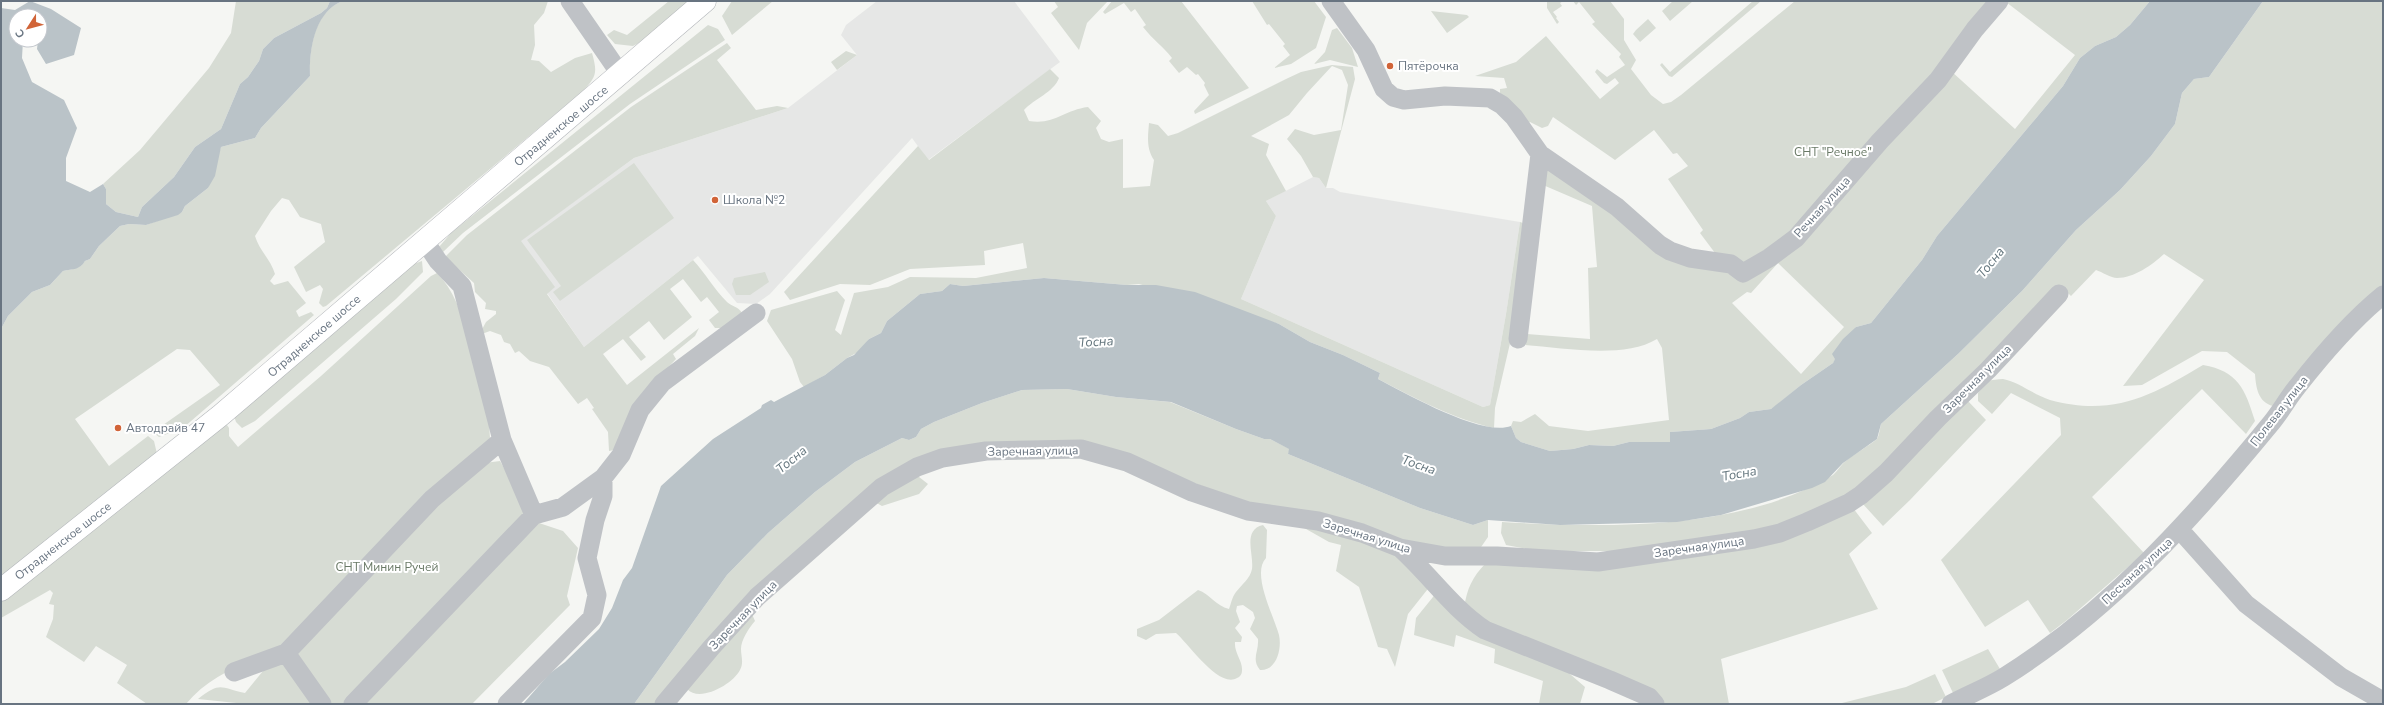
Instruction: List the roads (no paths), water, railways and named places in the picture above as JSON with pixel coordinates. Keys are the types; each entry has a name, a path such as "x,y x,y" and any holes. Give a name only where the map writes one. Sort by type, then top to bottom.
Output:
{"main road":[{"name":"Отрадненское шоссе","path":"1,590 221,415 424,240 621,75 705,1"}],"street":[{"path":"570,1 621,75"},
{"path":"1331,1 1366,50 1384,90 1393,97 1404,100 1445,96 1490,98 1502,105 1514,117 1540,154 1518,339"},
{"name":"Речная улица","path":"1540,154 1617,208 1670,251 1690,258 1731,264 1743,273 1769,258 1796,238 1880,141 1938,80 1975,29 1999,1"},
{"path":"424,240 438,261 462,286 502,440 534,515"},
{"name":"Заречная улица","path":"664,704 711,648 769,587 882,487 917,467 942,458 986,451 1081,449 1126,462 1192,492 1248,511 1318,521 1362,533 1400,548 1445,556 1497,556 1598,562 1754,540 1794,528 1849,504 1861,495 1886,473 1938,418 1988,370 2059,294"},
{"name":"Полевая улица","path":"2180,530 2273,420 2297,387 2364,311 2383,295"},
{"path":"353,704 534,515 564,507 603,478 621,455 640,410 662,383 756,313"},
{"path":"234,672 286,653 432,500 502,440"},
{"path":"507,704 592,618 597,595 586,558 590,538 603,496 603,478"},
{"name":"Песчаная улица","path":"1950,704 2004,677 2072,628 2115,593 2180,530 2246,604 2341,677 2383,701"},
{"path":"1400,548 1421,567 1464,615 1485,630 1610,680 1649,697 1655,704"},
{"path":"286,653 322,704"}],"water":[{"path":"30,1 51,9 81,28 74,55 46,64 37,49 48,48 48,8 18,8"},
{"path":"330,1 343,1 326,13 320,22 313,43 310,76 261,128 255,138 221,147 215,176 208,188 185,206 182,212 178,215 146,225 129,224 120,226 99,246 90,259 85,261 81,266 76,269 63,271 50,285 32,292 8,316 1,329 1,8 8,9 8,48 23,48 22,58 32,82 64,100 77,128 66,158 66,181 90,192 103,184 106,189 106,204 116,212 138,217 142,207 174,177 195,147 221,129 240,84 248,77 259,61 263,49 274,38 321,13 327,8"},
{"name":"Тосна","path":"2150,1 2263,1 2209,77 2194,79 2182,93 2175,124 2151,156 2120,190 2076,230 2022,291 1958,354 1881,424 1877,439 1843,463 1825,482 1812,488 1721,515 1677,522 1560,525 1488,520 1473,525 1420,508 1288,454 1289,449 1270,439 1264,439 1236,429 1171,402 1116,397 1067,389 1022,390 982,403 934,422 921,429 916,437 909,440 902,438 855,462 815,492 768,533 727,575 634,704 523,704 549,674 565,662 599,629 612,608 623,580 632,568 661,486 713,439 761,408 762,405 771,400 774,402 825,375 847,358 854,355 869,339 881,333 887,321 920,294 942,291 950,284 963,286 1044,278 1127,285 1156,285 1195,292 1279,324 1310,342 1343,355 1380,373 1378,379 1444,412 1482,425 1498,428 1511,426 1516,438 1521,442 1550,451 1573,449 1589,445 1613,446 1629,442 1670,442 1670,432 1711,429 1740,418 1749,412 1771,409 1801,385 1833,363 1835,359 1832,354 1843,339 1856,327 1871,323 1922,260 1937,236 2063,86 2080,58 2095,46 2116,37 2130,25"}],"place":[{"name":"Пятёрочка","path":"1390,66"},
{"name":"Школа №2","path":"715,200"},
{"name":"Автодрайв 47","path":"118,428"}],"park label":[{"name":"СНТ \"Речное\"","path":"1833,152"},
{"name":"СНТ Минин Ручей","path":"387,567"}]}
